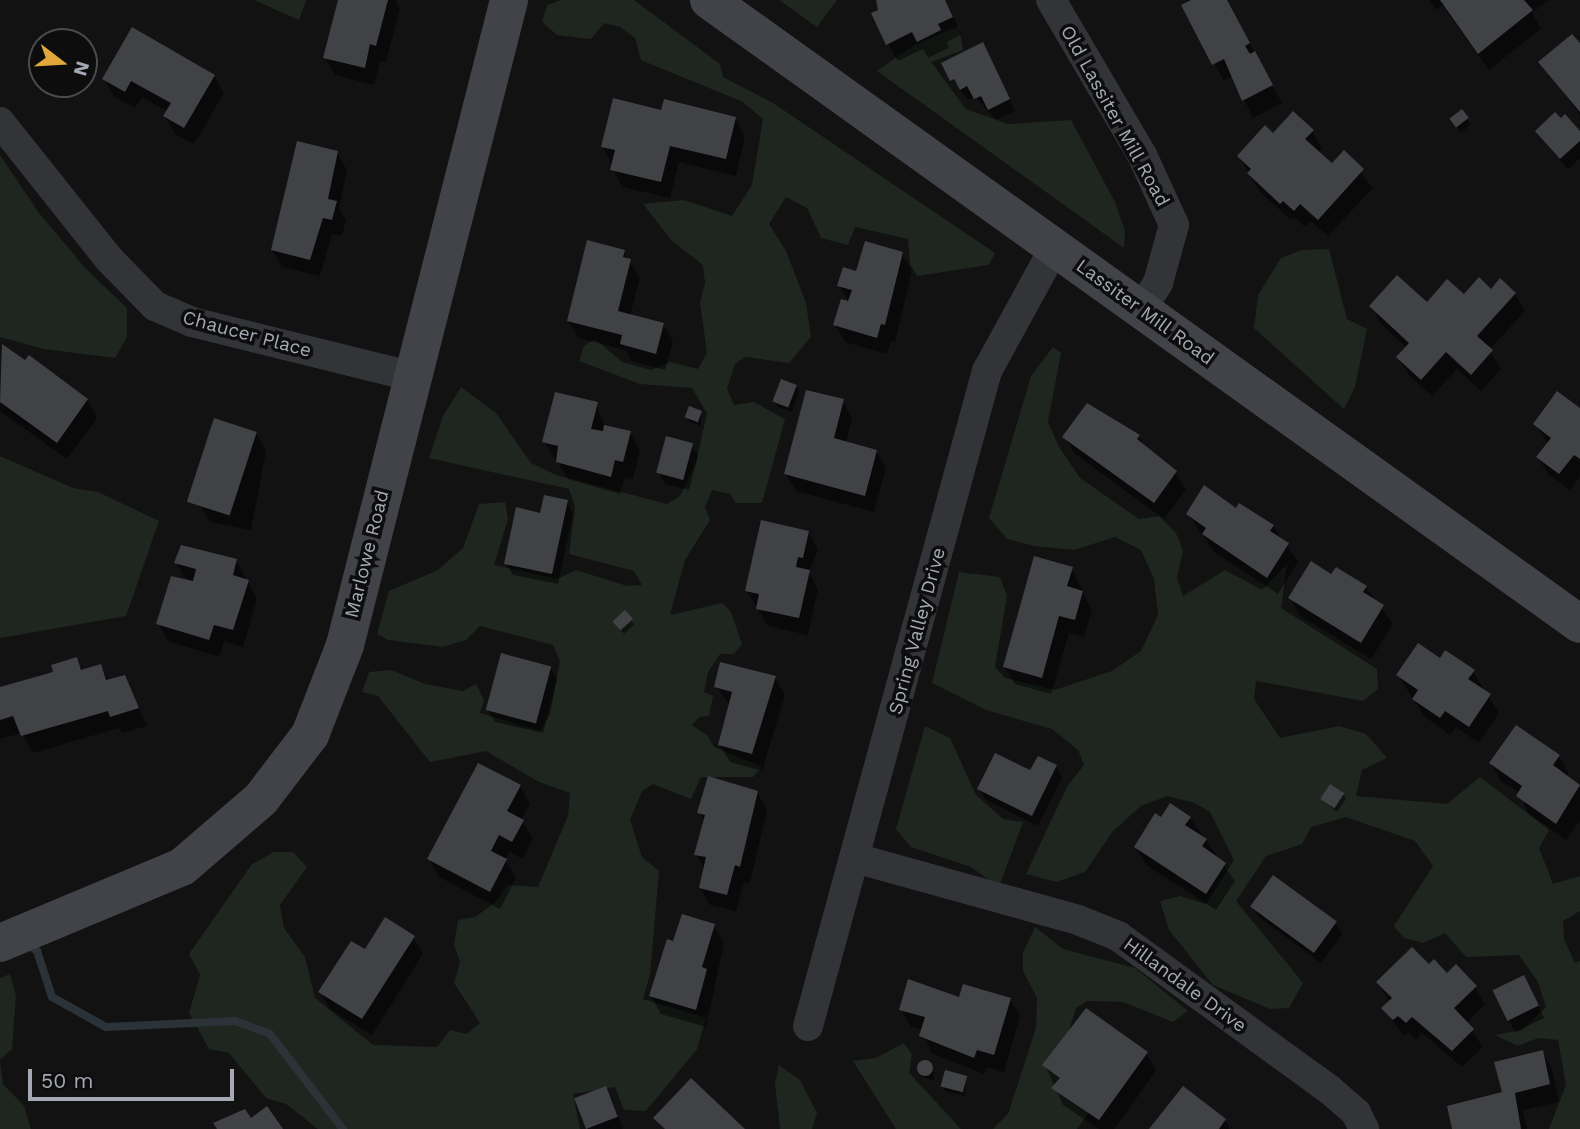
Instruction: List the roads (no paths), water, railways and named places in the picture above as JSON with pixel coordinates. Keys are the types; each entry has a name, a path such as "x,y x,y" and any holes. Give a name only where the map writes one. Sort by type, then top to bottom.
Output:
{"street":[{"name":"Marlowe Road","path":"0,943 182,867 261,799 310,735 345,645 411,376 509,0"},
{"name":"Lassiter Mill Road","path":"709,0 1580,624"},
{"name":"Old Lassiter Mill Road","path":"1051,0 1164,195 1174,225 1158,283 1141,309"},
{"name":"Chaucer Place","path":"0,122 109,260 155,306 192,322 411,376"},
{"name":"Spring Valley Drive","path":"808,1026 987,371 1055,247"},
{"name":"Hillandale Drive","path":"855,858 1078,920 1118,936 1329,1090 1356,1113 1364,1129"}],"waterway":[{"path":"26,943 37,951 52,997 106,1027 235,1021 270,1034 343,1129"}]}
